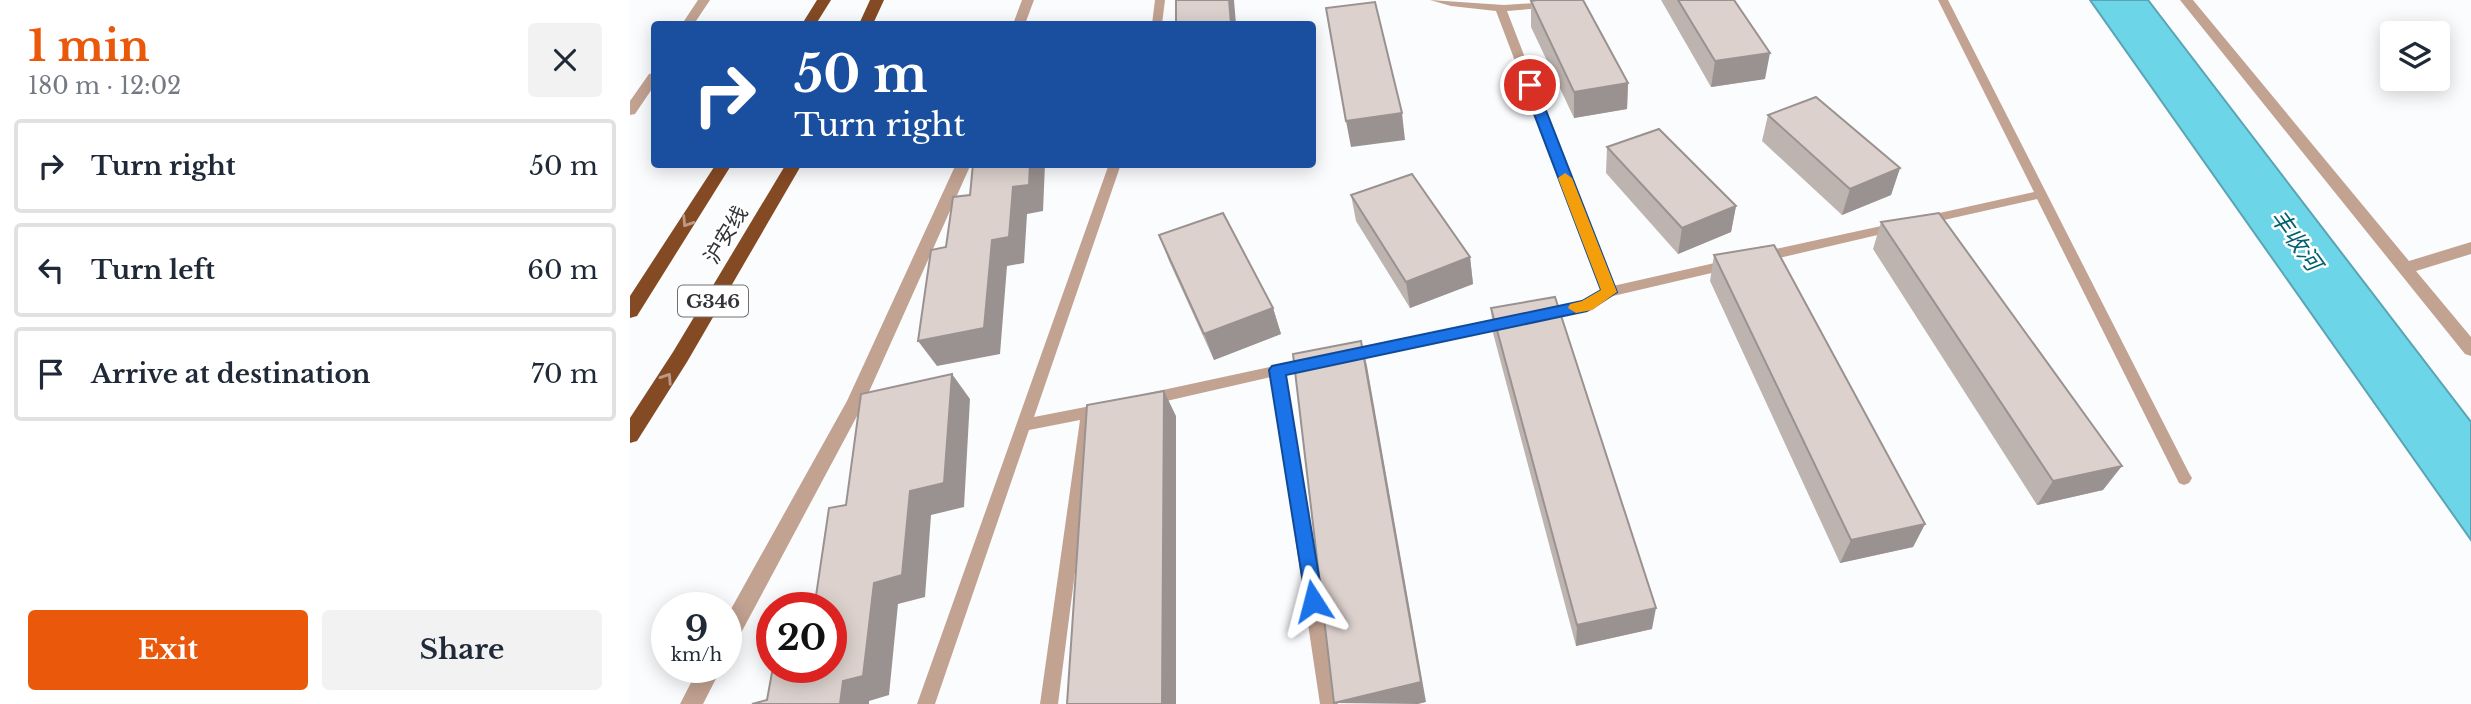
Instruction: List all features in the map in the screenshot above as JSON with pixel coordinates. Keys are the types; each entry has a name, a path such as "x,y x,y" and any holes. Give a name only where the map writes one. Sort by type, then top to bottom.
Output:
{"highway":[{"path":"811,21 824,0"},
{"path":"867,21 877,0"},
{"name":"沪安线","path":"630,310 721,168"},
{"name":"沪安线","path":"630,435 680,357 792,168"}],"street":[{"path":"690,21 704,0"},
{"path":"1019,21 1028,0"},
{"path":"2186,0 2471,349"},
{"path":"630,111 651,82"},
{"path":"742,610 855,403 962,168"},
{"path":"2406,268 2471,248"},
{"path":"691,704 702,683"}],"lane":[{"path":"1157,21 1160,0"},
{"path":"1435,0 1477,8 1558,5 1572,0"},
{"path":"1943,0 2184,478"},
{"path":"1500,7 1609,292"},
{"path":"926,704 1114,168"},
{"path":"1025,425 1587,306 1609,292 2042,194"},
{"path":"1278,370 1329,704"},
{"path":"1049,704 1088,413"}],"water":[{"name":"丰收河","path":"2090,0 2148,0 2471,422 2471,540"}],"building":[{"path":"1176,0 1229,0 1231,21 1176,21"},
{"path":"1583,0 1628,83 1574,92 1531,1"},
{"path":"1678,0 1734,0 1770,53 1715,61"},
{"path":"1375,2 1402,113 1346,121 1326,8"},
{"path":"1816,97 1900,168 1850,189 1768,115"},
{"path":"1659,129 1736,206 1682,228 1607,147"},
{"path":"973,168 1030,168 1029,185 1013,187 1009,237 992,240 984,328 918,341 931,250 946,247 953,197 970,195"},
{"path":"1412,174 1470,257 1406,282 1351,195"},
{"path":"1223,213 1273,308 1204,334 1159,235"},
{"path":"1939,213 2122,466 2053,481 1881,222"},
{"path":"1774,245 1925,524 1851,540 1714,255"},
{"path":"1555,297 1656,608 1577,625 1491,308"},
{"path":"1361,341 1421,682 1334,703 1293,354"},
{"path":"952,374 944,483 910,491 902,575 874,583 863,676 847,680 847,592 817,592 829,508 846,505 861,394"},
{"path":"1164,391 1162,704 1067,704 1087,405"},
{"path":"770,683 843,683 840,704 752,704 767,700"}],"slow traffic":[{"path":"1565,178 1609,292 1587,306 1576,308"}],"route":[{"path":"1313,601 1278,370 1587,306 1609,292 1530,85"}]}
